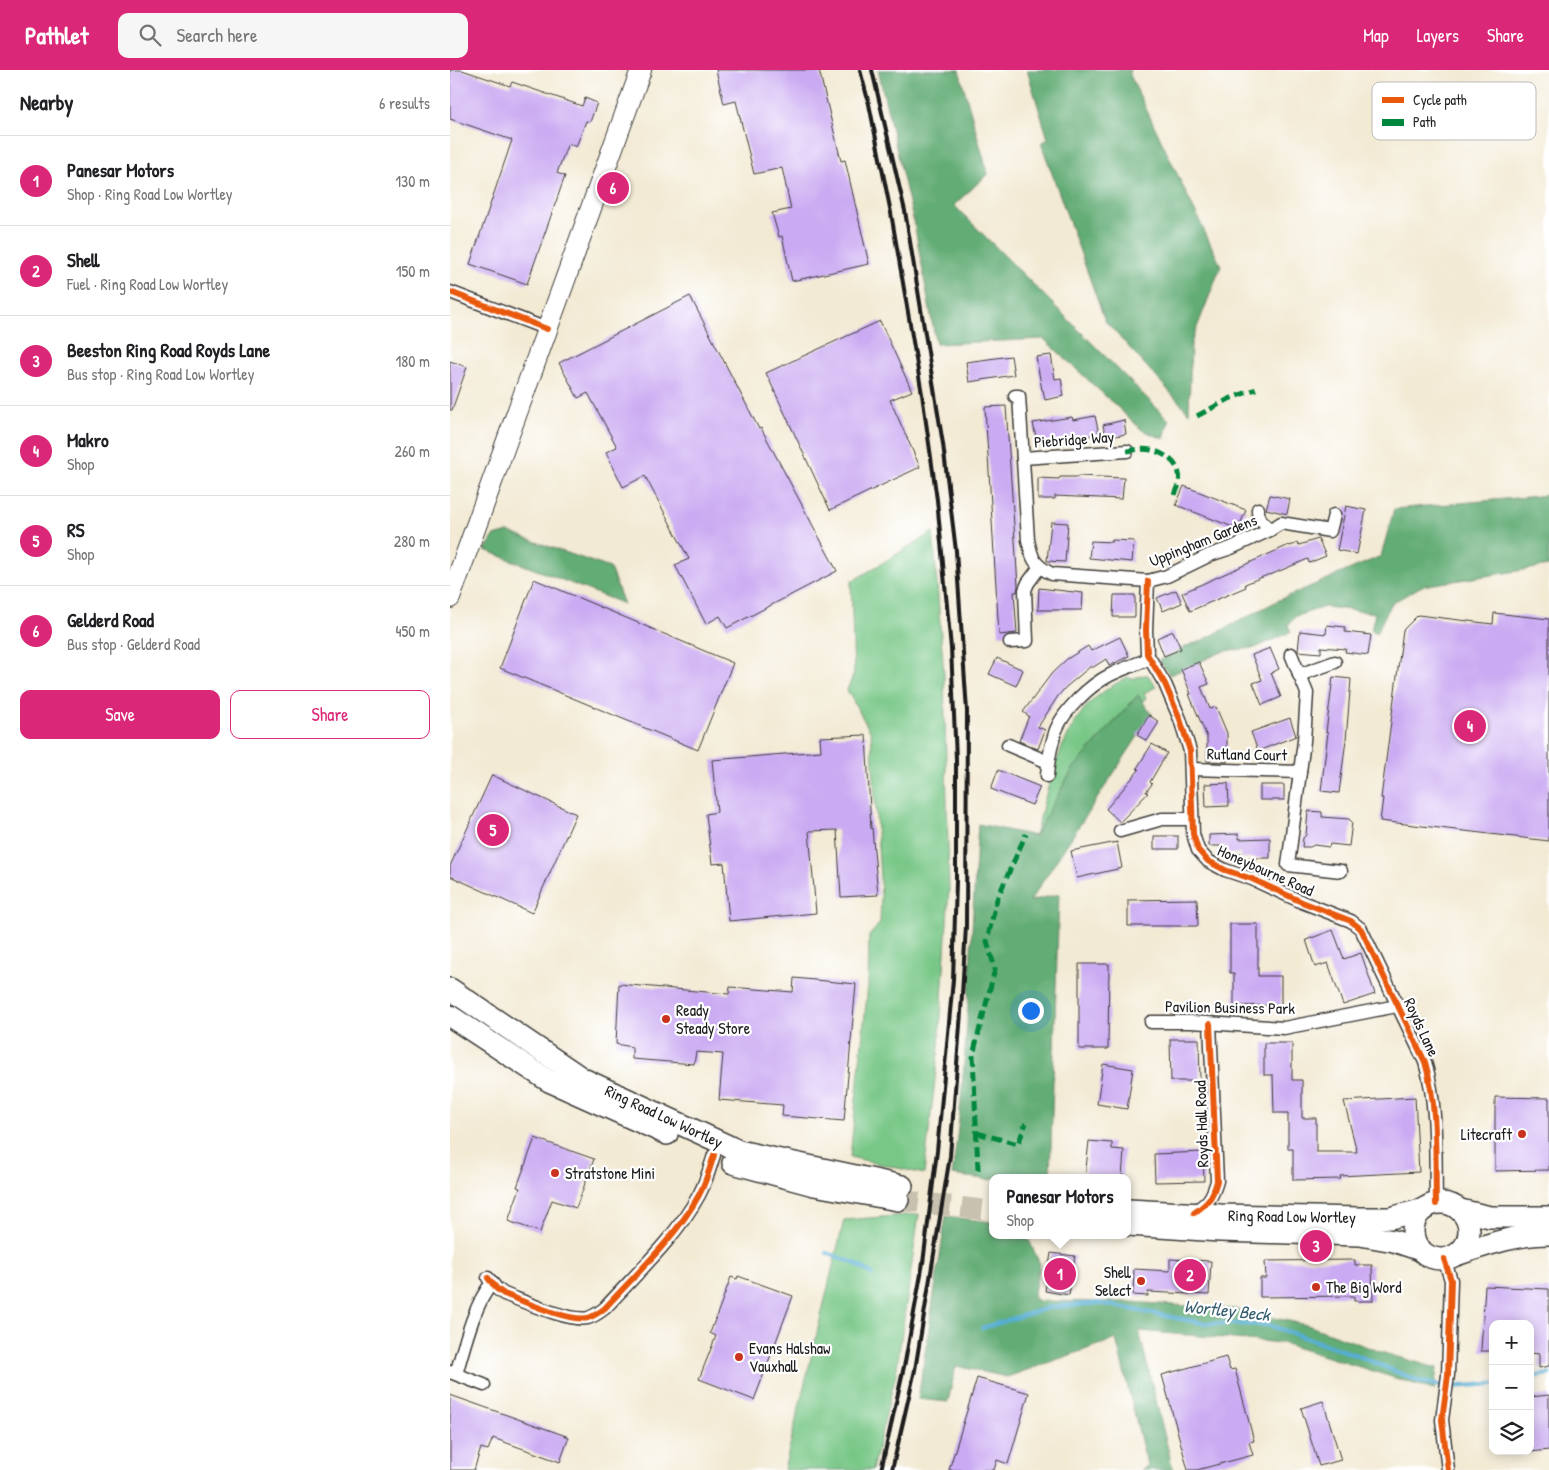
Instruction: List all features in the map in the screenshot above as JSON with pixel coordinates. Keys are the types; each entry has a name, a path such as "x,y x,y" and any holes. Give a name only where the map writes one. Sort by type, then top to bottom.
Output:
{"highway":[{"name":"Ring Road Low Wortley","path":"450,989 583,1079 739,1151 900,1193 814,1185 738,1165 549,1081 450,1016"},
{"name":"Ring Road Low Wortley","path":"1131,1210 1390,1218 1430,1206"},
{"path":"1549,1217 1490,1217 1460,1210 1452,1206 1430,1206 1420,1214 1414,1226 1416,1242 1421,1250 1432,1258 1450,1257 1496,1242 1534,1234 1549,1234"},
{"path":"1450,1257 1463,1249 1469,1233 1468,1224 1460,1210"},
{"name":"Ring Road Low Wortley","path":"1131,1226 1360,1235 1394,1241 1421,1250"}],"main road":[{"path":"450,598 641,70"}],"street":[{"path":"450,292 547,329"},
{"name":"Piebridge Way","path":"1015,396 1019,396 1028,540 1031,557 1039,568"},
{"name":"Piebridge Way","path":"1023,458 1127,451"},
{"name":"Uppingham Gardens","path":"1258,509 1261,520 1270,530"},
{"name":"Uppingham Gardens","path":"1148,581 1167,576 1210,555 1231,548 1270,530 1281,523 1330,532 1334,515"},
{"path":"1010,642 1027,641 1025,590 1039,568 1052,574 1148,581"},
{"name":"Honeybourne Road","path":"1148,581 1147,654 1165,684 1180,719 1190,751 1193,834 1198,850 1208,860 1225,870 1351,921 1361,928"},
{"name":"Rutland Court","path":"1192,769 1300,772 1307,693 1291,654"},
{"path":"1047,776 1048,762 1057,729 1073,705 1091,688 1108,676 1149,659"},
{"path":"1300,675 1335,662"},
{"path":"1008,745 1048,762"},
{"path":"1300,772 1288,865 1341,871"},
{"path":"1120,831 1162,819 1192,819"},
{"name":"Royds Lane","path":"1361,928 1425,1062 1432,1092 1430,1206"},
{"name":"Pavilion Business Park","path":"1150,1022 1191,1022 1284,1028 1397,1006"},
{"name":"Royds Hall Road","path":"1194,1213 1207,1204 1213,1195 1217,1182 1210,1024"},
{"path":"484,1385 453,1373 484,1291 490,1280 504,1294 558,1313 576,1318 587,1318 596,1314 605,1308 687,1215 704,1185 714,1155"},
{"path":"1448,1470 1442,1420 1448,1375 1450,1257"}],"green space":[{"path":"878,70 959,70 988,174 954,205 1169,420 1164,439 1142,430 1044,339 936,344 915,228"},
{"path":"1027,70 1131,70 1129,73 1221,266 1191,343 1189,413 1105,321 1041,143 1048,139"},
{"path":"1549,495 1549,566 1422,586 1392,603 1376,633 1371,630 1375,613 1325,607 1296,616 1288,625 1291,632 1255,648 1224,651 1170,675 1159,660 1178,652 1184,647 1201,641 1279,600 1381,556 1394,509"},
{"path":"508,532 610,568 624,604 485,550 494,536"},
{"path":"933,532 944,675 949,890 939,1046 924,1174 850,1157 868,985 869,936 880,923 881,895 871,733 847,690 854,674 851,582"},
{"path":"1148,675 1156,687 1144,693 1146,699 1142,701 1138,695 1072,770 1035,836 1048,786 1060,753 1075,722 1085,708 1105,691 1128,677 1131,679"},
{"path":"1138,695 1152,715 1030,901 1059,894 1050,1174 989,1174 989,1180 952,1175 966,1043 978,824 1035,836 1072,770"},
{"path":"919,1214 896,1374 872,1470 784,1470 844,1220"},
{"path":"946,1216 989,1222 989,1239 1029,1240 1040,1264 1033,1297 1038,1301 1130,1302 1234,1309 1307,1325 1387,1354 1437,1368 1434,1390 1282,1343 1139,1331 1173,1470 1141,1470 1147,1465 1116,1339 1007,1377 956,1366 948,1402 918,1399"}],"building":[{"path":"450,70 462,70 510,86 512,82 582,106 585,98 597,103 590,122 586,121 576,147 568,143 557,173 565,176 527,284 470,264 512,140 450,119"},
{"path":"716,70 819,70 841,161 845,160 869,264 792,281 782,236 779,237 772,213 791,209 782,168 754,174 736,101 724,104"},
{"path":"690,296 759,429 761,428 837,571 727,628 720,616 706,624 675,565 689,559 645,476 623,487 606,452 617,447 588,393 578,398 559,363"},
{"path":"880,321 912,391 890,400 920,467 830,510 766,373"},
{"path":"1051,355 1055,379 1061,378 1064,396 1045,400 1036,357"},
{"path":"1011,356 1014,375 969,382 966,362"},
{"path":"450,361 467,367 452,410 450,410"},
{"path":"1006,406 1018,586 1017,592 1014,592 1017,633 999,635 985,407"},
{"path":"1095,416 1099,434 1037,443 1033,423 1072,417 1073,420"},
{"path":"1124,420 1126,434 1106,438 1103,425"},
{"path":"1060,477 1124,478 1122,499 1055,496 1055,499 1038,499 1038,478 1059,479"},
{"path":"1184,486 1246,510 1238,529 1176,505"},
{"path":"1270,495 1290,499 1287,514 1266,509"},
{"path":"1346,506 1366,510 1357,554 1337,550"},
{"path":"1051,522 1068,523 1065,562 1047,561"},
{"path":"1318,539 1326,556 1309,563 1308,559 1245,584 1246,587 1190,611 1182,593 1289,545 1298,543 1299,545"},
{"path":"1112,540 1134,541 1132,562 1089,558 1091,541 1112,542"},
{"path":"534,579 733,663 698,750 500,668"},
{"path":"1039,588 1083,593 1082,610 1038,610"},
{"path":"1176,590 1182,603 1163,611 1157,598"},
{"path":"1114,595 1135,595 1135,617 1113,617"},
{"path":"1494,613 1549,619 1549,841 1380,821 1383,798 1381,798 1403,630 1418,615 1493,624"},
{"path":"1327,625 1345,627 1345,632 1371,635 1368,655 1345,652 1346,649 1321,647 1321,653 1298,651 1300,631 1326,634"},
{"path":"1173,631 1181,649 1164,656 1157,638"},
{"path":"1120,637 1129,656 1109,666 1106,659 1092,668 1091,666 1066,687 1038,727 1045,730 1038,749 1019,741 1029,716 1023,712 1052,673 1067,659 1088,646 1091,651"},
{"path":"1270,648 1279,669 1271,673 1281,697 1262,705 1253,683 1262,680 1252,655"},
{"path":"997,658 1023,670 1016,686 989,674"},
{"path":"1199,662 1209,684 1201,687 1210,709 1216,707 1227,733 1227,762 1207,761 1207,737 1181,669"},
{"path":"1333,677 1351,679 1339,793 1321,791"},
{"path":"1149,715 1159,722 1147,741 1137,735"},
{"path":"1290,718 1296,736 1258,751 1251,732"},
{"path":"866,735 871,829 878,895 841,897 837,830 809,831 816,913 729,921 724,863 712,864 706,814 717,812 712,760 821,751 820,737"},
{"path":"1152,744 1167,753 1150,782 1152,784 1146,792 1148,793 1120,822 1106,809 1139,770 1137,768"},
{"path":"998,770 1040,787 1032,805 991,789"},
{"path":"492,775 576,814 532,913 450,876 450,866"},
{"path":"1228,783 1229,806 1206,807 1205,784"},
{"path":"1260,785 1284,785 1284,800 1260,800"},
{"path":"1308,811 1322,812 1322,817 1349,819 1352,822 1349,846 1330,844 1329,847 1314,845 1302,847 1303,838 1306,835"},
{"path":"1239,834 1239,839 1270,838 1270,858 1241,858 1241,853 1228,854 1227,846 1209,846 1209,835"},
{"path":"1154,836 1178,836 1178,849 1154,849"},
{"path":"1117,842 1122,868 1077,878 1071,851"},
{"path":"1197,899 1198,926 1128,926 1128,900"},
{"path":"1230,924 1258,924 1258,976 1281,976 1281,1005 1234,1006 1234,973 1230,973"},
{"path":"1333,930 1344,959 1361,953 1375,994 1343,1005 1328,963 1315,967 1306,940"},
{"path":"1079,964 1109,964 1108,1049 1079,1049"},
{"path":"794,978 856,984 844,1121 782,1116 783,1105 719,1100 723,1054 696,1052 694,1064 632,1059 632,1047 616,1044 619,984 729,994 730,987 793,992"},
{"path":"1170,1039 1199,1039 1200,1081 1171,1081"},
{"path":"1264,1043 1292,1043 1292,1080 1302,1080 1302,1118 1316,1118 1316,1152 1357,1152 1344,1101 1415,1097 1419,1172 1340,1176 1341,1179 1293,1180 1293,1149 1288,1149 1288,1113 1274,1113 1273,1075 1264,1075"},
{"path":"1103,1064 1133,1069 1127,1109 1097,1104"},
{"name":"Litecraft","path":"1495,1097 1549,1098 1549,1170 1495,1171"},
{"name":"Stratstone Mini","path":"535,1138 594,1159 576,1208 552,1200 540,1232 508,1221 520,1188 517,1187"},
{"path":"1089,1141 1112,1143 1112,1149 1124,1150 1122,1174 1085,1174"},
{"path":"1203,1152 1204,1181 1155,1182 1154,1154"},
{"path":"1051,1253 1075,1256 1069,1295 1045,1291"},
{"path":"1170,1259 1211,1261 1209,1295 1148,1292 1148,1296 1133,1295 1134,1269 1170,1271"},
{"name":"The Big Word","path":"1355,1260 1355,1265 1372,1265 1373,1301 1354,1301 1354,1296 1260,1297 1260,1278 1266,1278 1265,1261"},
{"name":"Evans Halshaw Vauxhall","path":"738,1276 793,1296 754,1400 699,1379 716,1336 710,1333 731,1277 737,1279"},
{"path":"1485,1286 1549,1289 1549,1366 1539,1368 1539,1354 1534,1353 1534,1320 1489,1320 1489,1351 1481,1351"},
{"path":"1226,1357 1230,1370 1235,1369 1254,1441 1249,1442 1253,1455 1197,1470 1188,1470 1162,1375"},
{"path":"977,1378 1029,1393 1008,1464 997,1460 994,1470 949,1470"},
{"path":"450,1395 569,1437 560,1462 493,1438 488,1450 481,1448 474,1470 450,1470"},
{"path":"1549,1395 1549,1450 1534,1452 1534,1397"},
{"path":"1323,1401 1341,1460 1319,1466 1301,1408"}],"waterway":[{"name":"Wortley Beck","path":"827,1253 854,1263 872,1274"},
{"name":"Wortley Beck","path":"982,1328 1051,1307 1099,1303 1202,1323 1268,1325 1356,1355 1421,1382 1448,1387 1489,1384"},
{"name":"Wortley Beck","path":"1534,1376 1549,1374"}],"tunnel":[{"path":"898,1200 989,1211"}],"railway":[{"path":"860,70 869,104 891,213 922,394 937,500 951,648 956,759 956,882 953,980 937,1151 923,1263 905,1362 881,1470"},
{"path":"872,70 905,211 943,444 956,551 967,711 966,926 950,1156 915,1370 892,1470"}],"marked path":[{"path":"1197,416 1229,399 1256,389"},
{"path":"1127,451 1151,450 1168,457 1176,466 1180,477 1175,495"},
{"path":"978,1170 973,1055 995,969 987,941 997,899 1026,834"},
{"path":"977,1133 1018,1144 1026,1123"}],"cycle path":[{"path":"450,292 547,329"},
{"path":"1148,581 1147,654 1165,684 1180,719 1190,751 1193,834 1198,850 1208,861 1225,870 1252,879 1302,902 1351,921 1361,929 1425,1062 1434,1114 1436,1204"},
{"path":"1194,1213 1209,1200 1217,1181 1210,1024"},
{"path":"488,1278 504,1294 546,1310 570,1317 588,1318 595,1315 605,1308 668,1240 690,1210 701,1190 714,1155"},
{"path":"1444,1259 1451,1280 1448,1375 1442,1420 1448,1470"}],"place":[{"name":"Gelderd Road","path":"613,188"},
{"name":"Makro","path":"1470,726"},
{"name":"RS","path":"493,830"},
{"name":"Ready Steady Store","path":"666,1019"},
{"name":"Litecraft","path":"1522,1134"},
{"name":"Stratstone Mini","path":"555,1173"},
{"name":"Beeston Ring Road Royds Lane","path":"1316,1246"},
{"name":"Panesar Motors","path":"1060,1274"},
{"name":"Shell","path":"1190,1275"},
{"name":"Shell Select","path":"1141,1281"},
{"name":"The Big Word","path":"1316,1287"},
{"name":"Evans Halshaw Vauxhall","path":"739,1357"}]}
